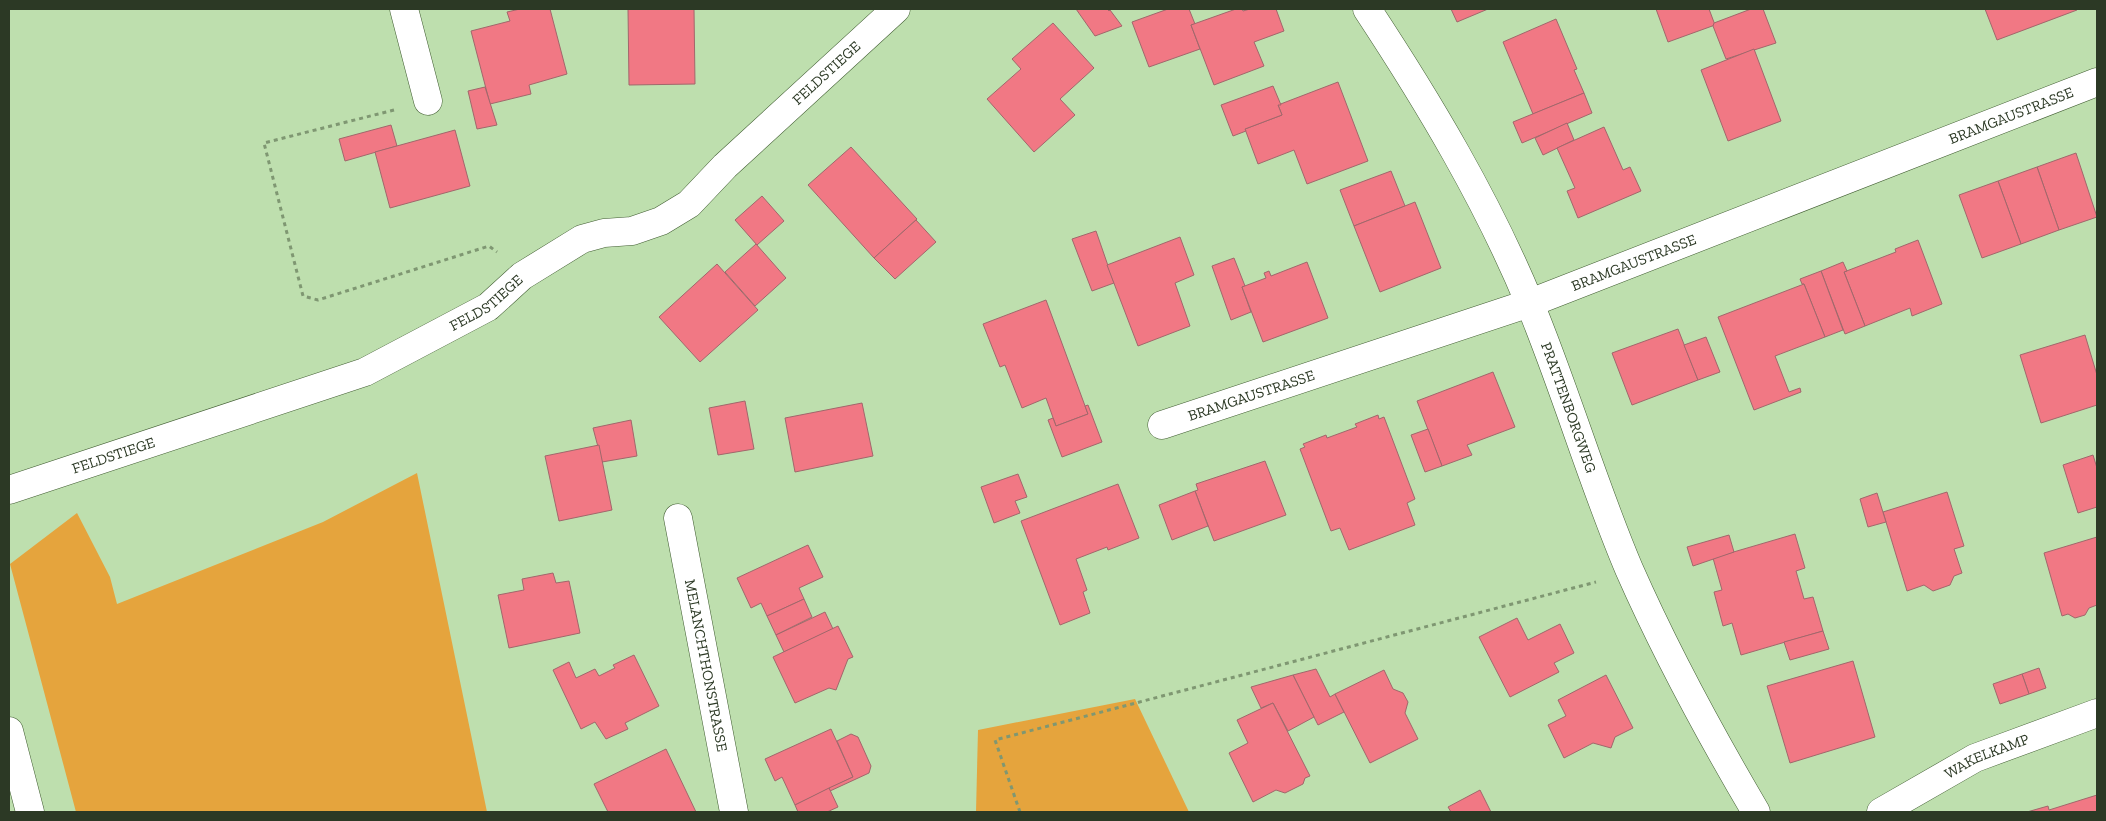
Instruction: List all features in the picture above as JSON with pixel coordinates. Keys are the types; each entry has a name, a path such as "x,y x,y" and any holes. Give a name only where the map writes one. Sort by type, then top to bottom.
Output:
{"street":[{"path":"404,9 428,101"},
{"name":"FELDSTIEGE","path":"9,490 365,372 488,307 522,276 582,238 604,233 632,231 661,221 689,204 725,166 896,9"},
{"name":"PRATTENBORGWEG","path":"1367,9 1421,91 1474,187 1530,303 1629,569 1704,724 1756,812"},
{"name":"BRAMGAUSTRASSE","path":"1162,425 1530,303 2097,82"},
{"name":"MELANCHTHONSTRASSE","path":"678,518 734,812"},
{"name":"WAKELKAMP","path":"1881,812 1975,758 2097,713"},
{"path":"9,730 30,812"}],"path":[{"path":"428,101 264,143 303,296 318,300 489,246 505,257 522,276"},
{"path":"1020,812 995,740 1595,583 1629,569"}],"shaded area":[{"path":"417,473 487,812 76,812 10,564 77,513 110,577 117,604 323,522"},
{"path":"1135,699 1189,812 976,812 978,730"}],"building":[{"path":"520,9 550,9 567,74 529,85 531,94 490,104 471,31 510,21 507,12"},
{"path":"628,9 694,9 695,84 629,85"},
{"path":"1076,9 1110,10 1122,26 1095,36"},
{"path":"1168,9 1189,9 1195,24 1191,25 1200,49 1149,67 1132,22"},
{"path":"1236,9 1242,9 1243,11 1250,9 1276,9 1284,31 1254,42 1264,66 1214,85 1191,25"},
{"path":"1451,9 1488,9 1457,22"},
{"path":"1656,9 1709,9 1715,25 1668,42"},
{"path":"1751,9 1763,9 1776,43 1726,59 1713,26 1714,23"},
{"path":"1985,9 2076,9 2077,10 1997,40"},
{"path":"1556,19 1577,69 1574,70 1584,93 1533,114 1503,42"},
{"path":"1053,23 1094,68 1060,99 1075,115 1034,152 987,99 1021,69 1012,59"},
{"path":"1754,49 1781,121 1728,141 1701,70"},
{"path":"1338,82 1368,161 1307,184 1294,150 1258,164 1245,129 1282,115 1278,105"},
{"path":"1273,86 1281,105 1278,105 1282,115 1245,129 1246,131 1233,136 1221,105"},
{"path":"485,87 497,125 477,129 468,91"},
{"path":"1584,93 1592,113 1522,143 1513,122"},
{"path":"1567,123 1574,140 1543,155 1535,138"},
{"path":"391,125 397,146 345,161 339,139"},
{"path":"1604,127 1623,170 1630,167 1641,191 1578,218 1567,191 1575,188 1557,148"},
{"path":"455,130 470,186 390,208 375,152"},
{"path":"851,147 917,219 874,258 808,185"},
{"path":"2076,153 2097,217 2059,230 2037,167"},
{"path":"2037,167 2059,230 2021,244 1998,181"},
{"path":"1391,171 1405,206 1354,226 1340,190"},
{"path":"1998,181 2021,244 1982,258 1959,195"},
{"path":"762,196 784,221 757,245 735,220"},
{"path":"1415,202 1441,268 1380,292 1354,226"},
{"path":"916,220 936,242 895,279 874,258"},
{"path":"1096,231 1114,283 1092,291 1072,239"},
{"path":"1180,237 1194,275 1175,283 1190,326 1138,346 1107,265"},
{"path":"1918,240 1942,304 1912,316 1910,308 1865,326 1844,272 1896,252 1895,249"},
{"path":"756,244 786,278 755,306 725,272"},
{"path":"1234,258 1245,286 1242,287 1251,312 1231,320 1212,266"},
{"path":"1307,262 1328,318 1263,342 1242,287 1266,278 1264,273 1269,271 1271,276"},
{"path":"1843,262 1847,271 1844,272 1865,326 1845,334 1821,271"},
{"path":"717,264 758,310 700,362 659,317"},
{"path":"1821,271 1843,330 1825,337 1804,284 1802,284 1800,279"},
{"path":"1804,284 1825,337 1775,356 1789,392 1800,388 1801,392 1754,410 1718,317"},
{"path":"1046,300 1088,414 1056,426 1046,398 1022,408 1005,365 1000,367 983,324"},
{"path":"1678,329 1698,380 1632,405 1612,353"},
{"path":"2085,335 2097,375 2097,405 2041,423 2020,355"},
{"path":"1706,337 1720,372 1698,380 1684,345"},
{"path":"1493,372 1515,427 1467,445 1472,455 1442,466 1417,401"},
{"path":"745,401 754,449 718,455 709,408"},
{"path":"862,403 873,456 795,472 785,418"},
{"path":"1088,405 1102,442 1062,457 1048,420 1053,418 1056,426 1088,414 1085,406"},
{"path":"1378,415 1379,419 1384,417 1415,499 1407,503 1415,525 1349,550 1340,528 1331,531 1300,449 1305,447 1303,444 1326,435 1327,438 1357,427 1355,424"},
{"path":"631,420 637,456 602,462 593,428"},
{"path":"1428,429 1442,466 1425,472 1411,435"},
{"path":"599,445 612,510 559,521 545,456"},
{"path":"2093,455 2097,468 2097,507 2078,513 2063,465"},
{"path":"1265,461 1286,515 1214,541 1195,491 1198,490 1196,484"},
{"path":"1018,474 1027,497 1015,501 1020,513 994,523 981,487"},
{"path":"1118,484 1139,538 1108,550 1107,547 1076,559 1087,590 1083,592 1090,613 1060,625 1021,521"},
{"path":"1195,491 1208,526 1172,540 1159,505"},
{"path":"1947,492 1964,546 1954,549 1962,573 1954,576 1950,585 1933,591 1924,585 1907,591 1883,512"},
{"path":"1877,493 1886,522 1868,527 1860,499"},
{"path":"1795,534 1805,568 1796,571 1804,599 1813,597 1823,631 1741,655 1732,623 1723,626 1714,592 1722,590 1713,558"},
{"path":"1729,535 1734,552 1693,566 1687,547"},
{"path":"2097,537 2097,605 2089,608 2085,615 2075,618 2068,614 2062,616 2044,553"},
{"path":"808,545 823,577 799,588 804,599 767,616 761,603 751,608 737,578"},
{"path":"553,573 556,583 569,581 580,633 509,648 498,595 524,590 522,579"},
{"path":"804,599 812,617 776,635 767,616"},
{"path":"825,612 833,629 784,652 776,635"},
{"path":"1517,618 1528,640 1560,624 1574,653 1554,663 1559,672 1510,697 1479,637"},
{"path":"838,626 853,657 848,659 836,690 829,688 795,703 773,657"},
{"path":"1823,631 1829,649 1790,660 1784,642"},
{"path":"634,655 659,706 625,723 628,729 606,739 595,722 581,729 553,670 569,662 576,678 595,669 599,676 615,668 613,665"},
{"path":"1853,661 1875,737 1790,763 1767,686"},
{"path":"2039,668 2046,688 2029,694 2022,674"},
{"path":"1316,669 1330,697 1335,694 1344,712 1318,725 1293,675"},
{"path":"1384,670 1393,689 1403,693 1408,702 1405,713 1418,739 1370,763 1335,694"},
{"path":"2022,674 2029,694 2000,704 1993,684"},
{"path":"1293,675 1314,717 1288,731 1273,703 1261,708 1251,687"},
{"path":"1606,675 1633,728 1615,737 1611,748 1593,743 1564,758 1548,725 1566,716 1558,700"},
{"path":"1273,703 1310,776 1305,778 1303,784 1285,793 1276,790 1253,802 1229,753 1248,743 1237,720"},
{"path":"831,729 853,777 795,805 782,777 775,781 765,759"},
{"path":"851,734 858,737 871,766 869,773 830,791 829,788 853,777 837,741"},
{"path":"666,749 696,812 608,812 594,784"},
{"path":"829,788 838,807 827,812 798,812 795,805"},
{"path":"1480,790 1491,812 1451,812 1448,807"},
{"path":"2097,795 2097,812 2027,812 2048,806 2049,810"}]}
